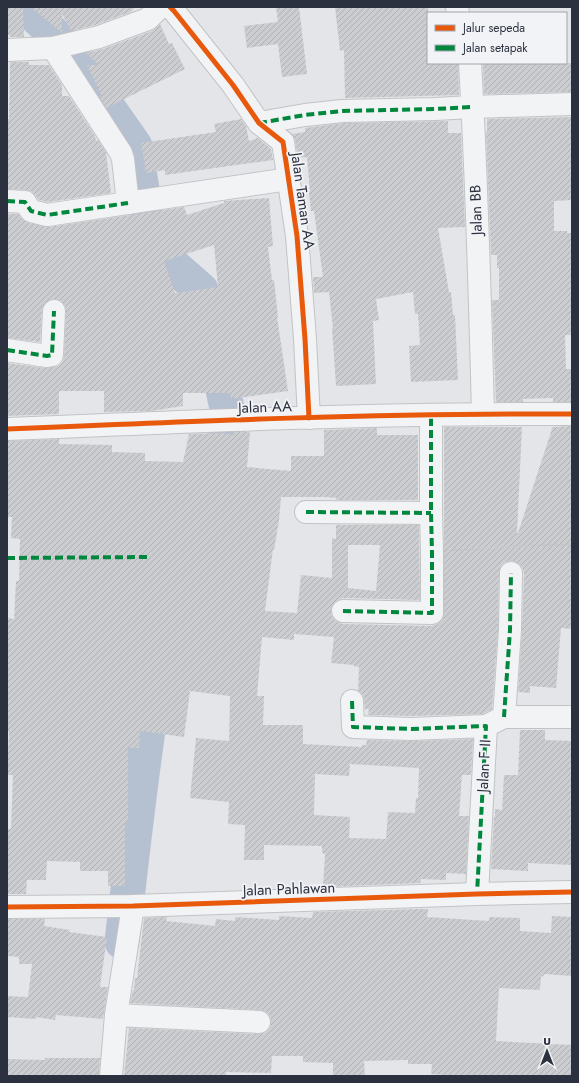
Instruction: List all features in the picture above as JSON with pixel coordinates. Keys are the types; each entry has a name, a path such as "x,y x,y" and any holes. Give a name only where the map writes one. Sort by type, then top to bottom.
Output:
{"street":[{"path":"7,50 53,48 98,37 148,19 160,7"},
{"name":"Jalan Taman AA","path":"170,7 233,84 259,123 283,142 297,236 305,339 309,418"},
{"path":"53,48 121,153 128,203"},
{"name":"Jalan BB","path":"470,64 481,324 483,414"},
{"path":"259,123 305,115 342,111 572,104"},
{"path":"7,201 25,202 31,211 47,215 288,179"},
{"path":"7,350 47,356 52,355 54,311"},
{"name":"Jalan AA","path":"7,429 212,420 483,414 572,414"},
{"path":"343,611 432,613 432,552 430,513 431,415"},
{"path":"306,512 430,513"},
{"name":"Jalan F II","path":"477,894 495,721 510,630 511,573"},
{"path":"352,701 353,727 411,729 495,721 572,717"},
{"name":"Jalan Pahlawan","path":"7,907 125,906 572,892"},
{"path":"111,1076 125,906"},
{"path":"116,1015 259,1022"}],"path":[{"path":"464,549 572,544"}],"building":[{"path":"7,7 23,7 24,37 10,37 10,35 8,35"},
{"path":"31,7 135,7 131,12 95,25 71,31 62,14 62,33"},
{"path":"276,7 299,7 307,74 282,77 278,44 247,48 244,26 278,22"},
{"path":"335,7 428,7 427,64 458,64 459,95 345,98 344,50 340,51"},
{"path":"160,24 169,44 172,43 185,69 106,108 99,96 102,96 87,65 99,65 86,53 103,49 152,31"},
{"path":"10,62 29,62 29,65 49,65 62,85 62,96 69,96 95,136 96,141 98,140 106,152 111,193 48,202 39,200 31,191 7,189 7,119 9,119"},
{"path":"572,63 572,92 484,94 483,64"},
{"path":"572,117 572,200 554,201 554,231 567,231 567,233 572,233 572,335 565,335 566,369 572,369 571,402 553,402 553,398 523,399 523,402 496,402 492,300 499,300 499,268 497,268 497,255 491,255 486,132 487,119"},
{"path":"241,119 246,126 249,141 258,138 271,149 273,160 165,175 165,170 146,173 141,143 216,132 214,124"},
{"path":"448,121 448,133 461,133 465,227 438,228 449,292 451,292 453,315 455,315 458,380 411,382 409,346 420,345 418,314 415,314 413,292 376,299 379,320 373,321 376,384 336,386 333,328 329,292 314,293 313,277 323,277 314,211 311,211 307,157 298,158 295,140 292,134 305,132 305,128 343,123"},
{"path":"269,198 273,246 268,247 272,280 274,280 277,317 288,391 238,398 231,398 230,393 183,393 183,406 151,411 104,412 104,391 59,391 59,414 7,416 7,363 45,368 60,365 64,356 66,312 65,306 61,301 55,299 49,300 44,304 42,310 40,342 7,338 7,214 18,214 28,223 49,227 184,207 187,215 224,203 224,201","holes":["214,245 218,287 175,293 164,261"]},
{"path":"572,426 572,629 561,628 556,688 530,686 530,693 518,692 524,573 522,567 518,563 512,561 505,562 501,566 499,572 498,629 492,709 483,714 411,716 368,715 369,709 365,709 363,695 358,690 359,667 354,665 331,663 334,637 294,634 294,640 262,637 257,696 264,696 263,725 303,725 303,744 362,747 362,745 366,745 367,740 412,741 473,739 471,775 462,775 459,816 469,816 466,874 446,873 446,880 421,879 420,883 323,887 325,854 322,853 322,846 264,845 264,860 244,860 245,825 228,824 229,802 190,798 196,738 229,741 230,696 190,691 184,737 140,731 139,748 128,748 128,822 125,822 125,886 108,886 108,871 80,871 80,862 47,861 46,880 27,880 26,894 7,894 7,829 11,829 13,775 7,775 9,732 7,732 7,618 14,619 16,581 19,581 20,539 11,538 12,517 7,517 7,441 59,439 59,444 112,445 112,452 145,453 145,461 183,462 189,434 222,433 234,435 234,432 250,432 247,467 291,471 291,456 324,456 324,430 377,428 377,435 418,435 418,500 336,500 337,498 325,497 281,497 279,521 274,550 273,549 265,611 297,613 301,575 332,578 332,538 336,539 336,525 419,525 420,600 343,598 337,600 333,604 331,611 332,617 336,621 343,624 432,626 438,624 443,619 444,613 444,427 522,427 518,533 552,427","holes":["348,545 380,545 376,591 348,588","350,764 419,768 418,798 416,798 415,813 388,812 386,839 349,838 350,817 314,815 315,774 349,776"]},
{"path":"520,730 545,730 545,740 572,741 572,865 528,863 528,871 491,869 495,809 502,810 504,775 518,775"},
{"path":"428,909 427,917 489,921 489,917 520,918 520,931 551,933 552,916 572,917 572,976 544,974 543,977 541,976 540,990 499,988 496,1041 572,1045 572,1076 445,1076 431,1074 432,1064 408,1064 408,1060 364,1061 365,1076 333,1076 333,1063 303,1062 303,1056 272,1056 271,1073 226,1072 226,1076 124,1076 129,1028 258,1034 265,1033 270,1028 271,1023 270,1016 265,1011 260,1010 130,1003 134,990 135,978 137,978 144,918 167,917 166,921 215,926 216,919 235,921 235,917 279,920 279,916 312,918 313,912"},
{"path":"7,919 45,919 44,926 70,930 69,932 107,937 100,987 108,987 103,1019 56,1015 55,1020 36,1017 36,1019 7,1017 7,996 28,997 32,964 19,964 19,957 7,956"},
{"path":"45,1058 100,1058 99,1076 7,1076 7,1059 45,1060"}],"waterway":[{"path":"26,7 60,40"},
{"path":"77,63 135,146 142,189"},
{"path":"147,220 152,247 201,290 230,422 215,480"},
{"path":"122,942 141,780 155,684"}],"marked path":[{"path":"259,123 305,115 342,111 472,107"},
{"path":"7,201 25,202 31,211 47,215 128,203"},
{"path":"7,350 47,356 52,355 54,311"},
{"path":"343,611 432,613 431,415"},
{"path":"306,512 431,513"},
{"path":"7,558 151,557"},
{"path":"504,717 510,630 511,573"},
{"path":"352,701 353,727 411,729 486,726 477,894"}],"cycle path":[{"path":"170,7 233,85 259,123 283,142 297,236 305,339 309,418"},
{"path":"7,429 360,416 572,414"},
{"path":"7,907 133,906 572,892"}]}
